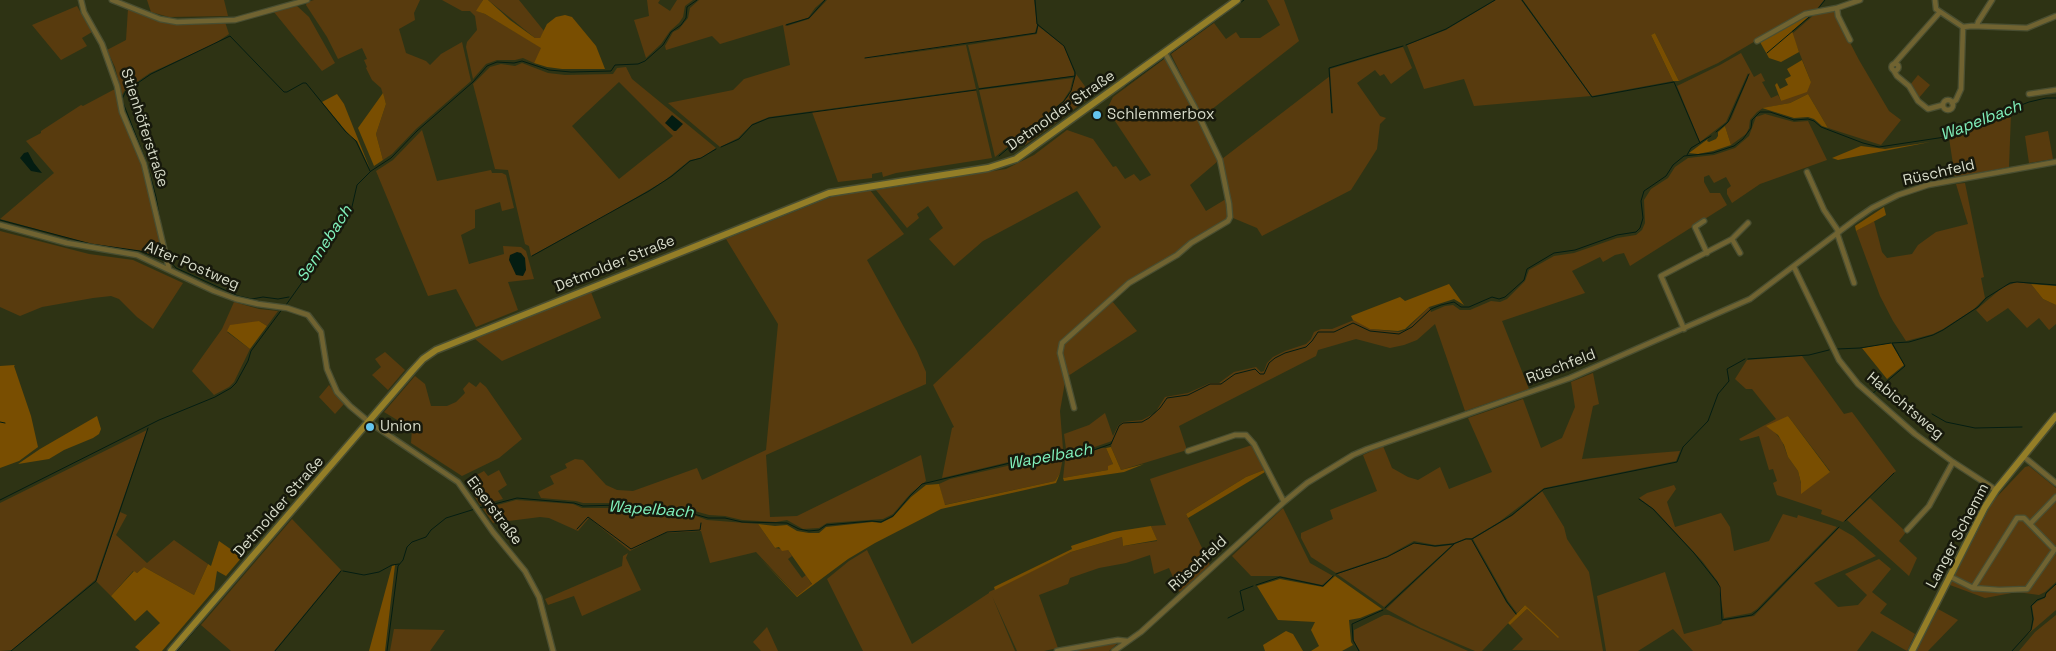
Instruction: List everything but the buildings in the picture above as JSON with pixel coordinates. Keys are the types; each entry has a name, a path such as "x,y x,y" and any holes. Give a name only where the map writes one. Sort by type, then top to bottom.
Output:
{"main road":[{"name":"Detmolder Straße","path":"171,651 423,359 436,350 829,193 988,168 1016,160 1237,0"},
{"name":"Langer Schemm","path":"1912,651 1985,507 1996,490 2056,416"}],"street":[{"name":"Stienhöferstraße","path":"81,0 84,12 102,44 117,86 122,112 144,164 169,270"},
{"path":"112,0 160,19 177,22 235,20 307,0"},
{"path":"1757,41 1798,17 1812,12 1837,8 1860,0"},
{"path":"1935,0 1936,9 1963,28 1977,26 2028,28 2056,16"},
{"path":"1977,26 1992,0"},
{"path":"1837,8 1838,16 1850,40"},
{"path":"1940,12 1894,62 1891,68 1909,86 1918,101 1928,109 1943,105 1947,100 1952,103"},
{"path":"1943,105 1944,109 1949,110 1952,108 1952,103 1956,100 1961,89 1963,28"},
{"path":"1074,408 1060,353 1062,343 1129,283 1177,255 1228,221 1230,217 1220,160 1165,52"},
{"path":"2029,94 2056,90"},
{"name":"Rüschfeld","path":"1114,651 1141,632 1284,502 1307,484 1367,449 1570,378 1750,299 1872,208 1898,195 1923,186 2056,162"},
{"path":"1807,172 1824,210 1838,233 1854,283"},
{"path":"1704,221 1695,227 1707,253"},
{"path":"1684,329 1661,276 1732,239 1748,223"},
{"name":"Alter Postweg","path":"0,226 67,243 137,255 214,291 236,299 303,312 317,326 324,342 326,363 337,392 369,422"},
{"path":"1732,239 1740,253"},
{"name":"Habichtsweg","path":"1794,266 1838,360 1858,384 1914,434 1996,490"},
{"name":"Eiserstraße","path":"369,422 458,482 536,588 547,622 553,651"},
{"path":"1188,451 1235,435 1246,435 1254,444 1284,502"},
{"path":"2023,456 2056,483"},
{"path":"1907,530 1929,506 1953,462"},
{"path":"2030,524 2056,496"},
{"path":"1950,576 1973,588 1999,590 2027,588 2055,549 2024,518 2018,518 1973,588"},
{"path":"1056,651 1118,640 1127,641"}],"shaded area":[{"path":"147,0 224,0 228,16 169,17 151,12"},
{"path":"314,0 420,0 414,13 415,20 399,29 406,53 426,61 430,65 441,54 462,42 471,81 416,129 392,154 383,160 376,134 386,104 381,88 372,80 366,68 364,60 367,59 362,48 338,59 327,37 306,5 307,2"},
{"path":"442,0 483,0 477,11 542,48 534,63 523,58 497,60 486,64 473,79 466,47 467,42 477,30 475,16 470,11 462,11"},
{"path":"483,0 488,0 510,20 535,38 540,38 547,24 556,17 565,15 572,17 596,46 605,69 562,69 534,63 541,48 485,14 476,11"},
{"path":"488,0 519,0 544,31 540,38 535,38"},
{"path":"647,0 660,0 658,3 670,11 677,0 693,0 685,6 683,17 679,23 646,58 634,20 649,16"},
{"path":"699,0 824,0 808,18 786,24 787,26 809,19 827,0 1034,0 1037,25 1035,33 865,59 966,45 976,89 769,117 752,124 738,138 720,147 668,103 733,90 744,79 790,65 783,25 720,44 712,36 666,50 665,46 673,32 679,29 688,18 690,8"},
{"path":"1267,0 1284,0 1299,41 1202,117 1171,54 1214,23 1226,39 1236,32 1240,38 1260,38 1280,25"},
{"path":"1496,0 1521,0 1591,96 1474,106 1464,79 1424,89 1407,45 1446,30"},
{"path":"1523,0 1824,0 1816,10 1803,13 1718,63 1679,81 1655,33 1651,35 1673,81 1592,96"},
{"path":"296,5 309,17 335,63 322,71 274,12"},
{"path":"77,6 92,32 82,38 87,46 61,60 32,25"},
{"path":"128,9 168,24 225,22 229,34 214,44 150,73 125,90 122,95 115,67 107,50 126,40"},
{"path":"1833,10 1859,60 1889,111 1901,120 1881,145 1828,128 1808,94 1790,103 1763,108 1750,120 1746,134 1731,145 1725,126 1731,119 1748,78 1748,73 1726,122 1700,142 1677,86 1741,53 1754,77 1761,73 1765,81 1762,82 1771,98 1778,95 1781,101 1811,82 1792,34 1815,14"},
{"path":"1812,14 1792,31 1799,52 1781,62 1769,58 1760,42"},
{"path":"1038,26 1064,46 1074,76 979,88 968,45 1037,34"},
{"path":"1655,33 1679,81 1673,81 1651,35"},
{"path":"1403,47 1412,68 1391,84 1384,74 1380,76 1375,70 1357,83 1380,116 1386,118 1380,124 1377,149 1351,190 1262,236 1257,228 1233,218 1222,159 1330,76 1331,113 1333,113 1330,69"},
{"path":"1167,57 1218,161 1190,185 1206,211 1226,199 1228,216 1226,220 1175,254 1129,281 1061,342 1058,354 1065,382 1060,411 1063,449 942,478 952,428 954,427 933,385 1101,227 1077,191 983,241 954,266 929,239 943,228 928,206 917,214 919,218 907,228 876,190 1006,169 1034,155 1067,130 1093,139 1113,167 1116,166 1125,179 1134,174 1140,181 1151,175 1107,109 1113,97"},
{"path":"1802,60 1811,82 1807,92 1781,101 1775,85 1777,83 1780,89 1788,85 1785,79 1791,76 1787,69"},
{"path":"522,63 548,73 565,75 613,74 617,68 626,67 632,79 716,148 701,158 690,160 664,181 531,256 529,246 525,244 508,170 495,169 473,84 490,67 501,64 515,66","holes":["619,82 673,136 619,179 572,126"]},
{"path":"1076,74 1092,96 1025,145 1020,139 1068,97"},
{"path":"1918,75 1930,85 1918,99 1910,85"},
{"path":"1073,78 1070,90 1063,101 995,157 979,90"},
{"path":"115,89 121,112 145,170 165,260 140,251 91,244 0,219 54,173 26,141 41,133 41,131 81,105 83,106"},
{"path":"976,90 992,158 896,173 883,177 882,172 872,174 872,178 838,182 812,112"},
{"path":"383,93 386,104 376,134 383,160 374,166 358,128"},
{"path":"337,94 344,104 370,169 357,141 350,136 322,102"},
{"path":"1808,94 1828,128 1808,117 1794,118 1762,108 1790,103"},
{"path":"1765,114 1794,122 1808,121 1827,160 1760,184 1732,203 1727,194 1727,189 1731,186 1726,177 1714,183 1709,175 1704,177 1704,182 1710,193 1720,193 1727,205 1630,266 1624,253 1615,255 1603,262 1600,257 1572,271 1585,293 1502,321 1529,389 1465,411 1435,324 1417,340 1404,345 1390,348 1356,339 1318,350 1316,356 1179,426 1187,450 1121,470 1111,447 1112,441 1089,449 1066,449 1064,434 1089,425 1105,413 1113,436 1118,426 1123,422 1142,420 1155,413 1165,397 1188,393 1210,383 1219,383 1234,372 1256,367 1261,372 1264,371 1267,363 1273,357 1306,344 1314,332 1321,329 1332,329 1354,320 1370,329 1399,332 1406,330 1429,307 1431,312 1453,305 1460,310 1470,310 1491,301 1500,302 1507,299 1525,281 1529,270 1554,256 1574,253 1617,238 1636,235 1642,230 1645,223 1644,200 1651,189 1668,178 1675,167 1688,158 1714,155 1735,148 1749,136 1756,117"},
{"path":"2011,114 2009,167 1955,177 1949,138 1985,121"},
{"path":"672,115 683,124 676,131 665,123"},
{"path":"1725,126 1731,145 1698,154 1689,153 1708,139 1707,141 1709,142 1716,139 1718,132"},
{"path":"422,130 437,181 491,170 492,173 506,175 514,208 502,211 500,202 475,210 475,228 461,235 469,264 504,254 503,246 521,247 526,251 534,279 508,282 518,310 476,327 456,289 428,296 376,171 393,160"},
{"path":"2048,131 2053,159 2029,163 2025,136"},
{"path":"1930,142 1838,160 1832,158 1861,146 1885,149"},
{"path":"28,152 42,173 31,171 20,158 24,153"},
{"path":"1965,183 1984,277 1981,278 1985,298 1974,309 1943,329 1933,334 1906,341 1880,296 1856,231 1874,221 1882,252 1887,258 1912,254 1918,245 1936,232 1968,224 1956,184"},
{"path":"870,190 904,234 867,260 917,351 926,372 926,384 766,455 770,517 797,516 921,455 926,481 911,493 893,514 883,519 827,523 819,528 803,529 787,520 776,522 742,520 709,515 684,508 665,510 635,507 619,503 583,503 541,498 538,492 554,484 550,476 567,468 565,464 575,459 583,460 606,485 617,490 633,491 697,468 702,480 766,450 778,324 726,239 831,197"},
{"path":"1884,207 1886,215 1856,231 1855,226"},
{"path":"0,231 89,254 133,260 183,283 153,329 137,317 119,299 111,296 42,307 20,316 0,307"},
{"path":"517,252 521,253 525,258 526,270 523,276 516,275 509,260 510,255"},
{"path":"2017,282 2031,284 2043,299 2056,305 2056,324 2049,330 2039,318 2027,328 2008,308 1987,322 1976,310 2003,287"},
{"path":"1449,284 1464,305 1454,299 1429,307 1405,329 1398,331 1370,329 1353,320 1351,316 1400,297 1405,301"},
{"path":"2031,284 2056,286 2056,305 2043,299"},
{"path":"591,292 601,318 502,361 475,339"},
{"path":"1112,301 1137,331 1068,376 1062,354 1064,344"},
{"path":"234,302 259,309 278,311 267,326 259,321 227,332 250,349 234,382 214,395 192,371 222,329"},
{"path":"259,321 267,326 250,349 227,331 230,325"},
{"path":"1891,343 1904,365 1887,379 1862,348"},
{"path":"385,352 405,370 388,390 372,375 381,367 375,359"},
{"path":"1802,356 1844,414 1852,412 1896,471 1843,522 1821,514 1822,510 1777,495 1773,483 1777,481 1773,469 1769,470 1759,436 1741,441 1739,439 1776,419 1752,389 1746,389 1735,379 1747,360","holes":["1788,416 1830,471 1802,488 1798,471 1788,457 1782,441 1773,430"]},
{"path":"15,365 31,416 38,447 19,461 0,468 0,366"},
{"path":"1593,373 1599,404 1593,406 1582,459 1680,451 1676,461 1544,488 1499,522 1472,538 1466,538 1454,543 1435,545 1414,541 1387,556 1336,573 1311,557 1301,538 1301,533 1333,519 1330,510 1377,491 1363,455 1383,446 1392,468 1418,480 1440,467 1449,489 1492,472 1468,418 1523,399 1541,448 1562,438 1575,407 1571,382"},
{"path":"415,376 425,384 431,406 447,406 456,402 465,393 463,389 469,382 476,387 480,382 486,387 522,439 499,458 462,476 411,443 412,429 384,412"},
{"path":"329,385 344,404 335,414 319,397"},
{"path":"97,416 101,429 99,434 93,438 64,450 49,459 18,464 40,449"},
{"path":"1788,416 1830,472 1801,494 1798,471 1788,457 1778,435 1766,426"},
{"path":"147,430 95,580 12,650 0,651 0,503"},
{"path":"1252,445 1264,470 1246,477 1186,514 1210,565 1180,593 1169,568 1154,574 1150,555 1126,563 1099,568 1070,578 1068,584 1039,595 1058,648 1044,651 1017,651 992,596 1015,651 863,651 827,579 849,561 867,550 912,644 989,592 1071,552 1122,537 1123,546 1157,541 1151,526 1166,525 1150,479"},
{"path":"1111,447 1121,470 1144,464 1124,472 1064,481 1063,478 1108,470 1108,466 1113,464 1106,448"},
{"path":"1106,448 1113,464 1108,470 1063,478 1066,452 1086,453"},
{"path":"1064,453 1060,473 1055,481 944,505 939,484 950,479"},
{"path":"2029,466 2056,488 2056,582 2039,595 2017,592 1985,598 1950,585 1993,501 2025,467"},
{"path":"499,470 507,485 498,491 503,499 480,505 473,494 480,491 478,486 471,490 465,481 484,471 488,476"},
{"path":"1264,470 1265,472 1188,518 1186,514 1246,477"},
{"path":"1060,473 1056,483 941,509 848,559 797,597 760,558 797,596 812,584 788,550 782,551 779,547 775,548 758,524 787,525 797,531 819,533 826,527 872,522 881,523 893,517 911,497 926,485 939,484 945,505 1055,481"},
{"path":"1674,485 1676,489 1667,502 1675,527 1721,513 1730,527 1734,551 1769,541 1783,514 1797,518 1798,515 1837,527 1757,609 1751,613 1724,618 1718,582 1703,562 1654,509 1639,498 1647,493"},
{"path":"1542,491 1564,527 1567,539 1589,572 1603,651 1512,650 1523,639 1510,625 1527,609 1558,638 1525,605 1517,613 1508,601 1473,539 1512,516"},
{"path":"1870,498 1906,532 1899,541 1917,558 1909,576 1847,520"},
{"path":"516,500 573,504 582,508 619,508 634,512 660,514 685,512 707,520 758,524 775,548 788,550 792,556 788,559 802,578 806,575 812,585 797,596 756,552 710,563 701,531 665,533 630,551 589,518 578,531 549,518 540,517 493,523 483,509"},
{"path":"1283,508 1310,563 1333,576 1322,585 1280,576 1251,576 1232,556"},
{"path":"120,512 127,515 116,535 147,563 174,540 208,564 194,595 144,567 137,573 133,571 111,596 96,581"},
{"path":"292,519 341,570 274,651 231,651 201,625"},
{"path":"1151,526 1157,540 1123,546 1122,537 1071,552 995,590 994,587 1072,549 1071,546 1113,532"},
{"path":"1839,528 1853,536 1876,556 1814,583 1838,607 1858,605 1867,595 1845,574 1879,559 1891,569 1872,592 1887,604 1880,613 1915,634 1907,651 1872,631 1857,651 1693,651 1673,629 1638,651 1606,651 1597,596 1665,572 1684,634 1721,624 1723,621 1754,616"},
{"path":"1466,539 1472,540 1506,602 1516,615 1482,651 1475,651 1421,628 1386,609 1455,544"},
{"path":"219,541 242,557 226,576 217,571 214,590 162,651 140,651 135,647 160,623 147,610 135,621 111,596 134,571 137,573 144,567 194,595 208,564 211,566"},
{"path":"1414,543 1435,547 1452,545 1384,607 1337,574 1387,557"},
{"path":"628,553 626,558 641,590 582,616 574,596 548,605 545,599 622,566 623,556"},
{"path":"395,565 385,651 369,651 392,566"},
{"path":"1335,576 1382,609 1360,618 1349,620 1351,642 1353,645 1342,651 1311,651 1319,646 1311,630 1315,622 1278,620 1257,586 1280,579 1323,587"},
{"path":"2056,584 2056,610 2027,635 2032,629 2034,619 2032,606 2045,598 2046,594"},
{"path":"1525,605 1559,637 1527,609 1510,625 1508,623"},
{"path":"1938,609 1958,620 1928,651 1917,651"},
{"path":"1384,615 1389,615 1468,651 1360,651 1354,641 1354,630"},
{"path":"2056,615 2056,651 2019,651 2035,632"},
{"path":"767,627 778,651 761,651 753,642"},
{"path":"394,629 445,630 430,651 390,651"},
{"path":"1286,631 1293,634 1303,651 1265,651 1263,645"},
{"path":"1118,643 1109,651 1071,651"}],"waterway":[{"name":"Sennebach","path":"286,305 303,281 308,270 331,241 342,220 351,211 357,185 371,171 391,158 417,131 473,82 487,66 497,62 514,63 522,61 549,70 571,72 611,71 615,65 638,64 645,61 663,45 671,32 681,25 686,18 687,7 697,0"},
{"path":"786,25 809,18 825,0"},
{"path":"979,89 1075,76 1064,46 1037,24 1035,0"},
{"path":"1171,53 1244,0"},
{"path":"1406,45 1446,29 1495,0"},
{"path":"1522,0 1592,97 1674,82 1700,143"},
{"path":"1817,10 1825,0"},
{"path":"1767,53 1814,13"},
{"path":"865,58 1036,33 1038,25"},
{"path":"122,99 126,91 151,74 230,36 284,92 306,83 345,131 356,141 370,171"},
{"path":"1332,113 1329,68 1403,46"},
{"path":"1125,86 1164,58"},
{"path":"1716,132 1728,122 1749,74"},
{"path":"1024,145 1019,139 1064,101 1071,91 1075,76"},
{"path":"721,147 739,139 752,125 769,118 976,90"},
{"name":"Wapelbach","path":"479,508 517,498 574,503 583,506 619,505 634,510 683,511 708,518 725,518 742,522 787,523 799,529 809,531 819,530 826,525 881,522 893,516 922,484 1056,452 1088,452 1111,444 1119,426 1123,423 1142,422 1149,418 1167,398 1188,395 1210,384 1221,384 1235,374 1255,369 1260,374 1264,374 1269,363 1275,358 1306,347 1318,332 1334,332 1353,323 1370,331 1399,334 1412,327 1431,309 1441,305 1454,302 1461,307 1469,307 1492,297 1499,299 1505,297 1524,280 1527,269 1554,253 1575,250 1617,235 1636,232 1640,228 1643,218 1641,201 1644,191 1666,176 1673,165 1684,156 1713,153 1734,146 1743,139 1751,128 1752,120 1760,112 1770,112 1794,120 1808,119 1821,127 1879,147 1945,137 2029,102 2056,98"},
{"path":"122,100 147,164 160,220"},
{"path":"1687,155 1691,148 1711,136"},
{"path":"999,156 1019,139"},
{"path":"532,256 649,191 690,161 701,158 716,149"},
{"path":"0,220 91,244 140,251 165,261"},
{"path":"167,253 170,261"},
{"path":"170,261 176,268 238,296 252,299 289,297"},
{"path":"1872,394 1905,366 1892,343 1909,342 1943,330 1978,307 1986,298 2010,283 2056,285"},
{"name":"Sennebach","path":"0,500 159,420 215,397 231,388 236,383 248,361 251,351 283,308"},
{"path":"1837,349 1860,348 1891,343"},
{"path":"1748,359 1809,355 1829,350"},
{"path":"1336,574 1387,557 1414,543 1435,546 1472,539 1512,515 1544,489 1677,462 1683,447 1708,421 1718,394 1729,381 1727,369 1745,359"},
{"path":"1932,414 1946,422 1975,428 2022,427"},
{"path":"0,422 5,423"},
{"path":"11,651 96,581 148,428"},
{"path":"1845,521 1894,473"},
{"path":"1639,499 1653,509 1694,553 1717,582 1720,587 1722,620 1752,615 1839,527"},
{"name":"Wapelbach","path":"387,651 398,566 403,560 407,547 412,542 426,537 431,530 446,518 475,509"},
{"path":"577,529 588,517 631,549 667,532 700,530 701,523"},
{"path":"1472,540 1507,602 1516,614"},
{"path":"1385,608 1454,544"},
{"path":"343,571 364,575 379,572 392,565 399,564"},
{"path":"275,651 341,571"},
{"path":"1256,585 1280,577 1323,586 1333,576"},
{"path":"2012,651 2031,630 2033,619 2031,606 2037,600 2045,597 2046,593 2056,584"},
{"path":"1228,618 1244,610 1240,591 1253,586"},
{"path":"1359,651 1353,640 1352,624 1383,610"},
{"path":"168,649 195,618"},
{"path":"177,651 200,624"}],"place":[{"name":"Schlemmerbox","path":"1097,115"},
{"name":"Union","path":"370,427"}]}
